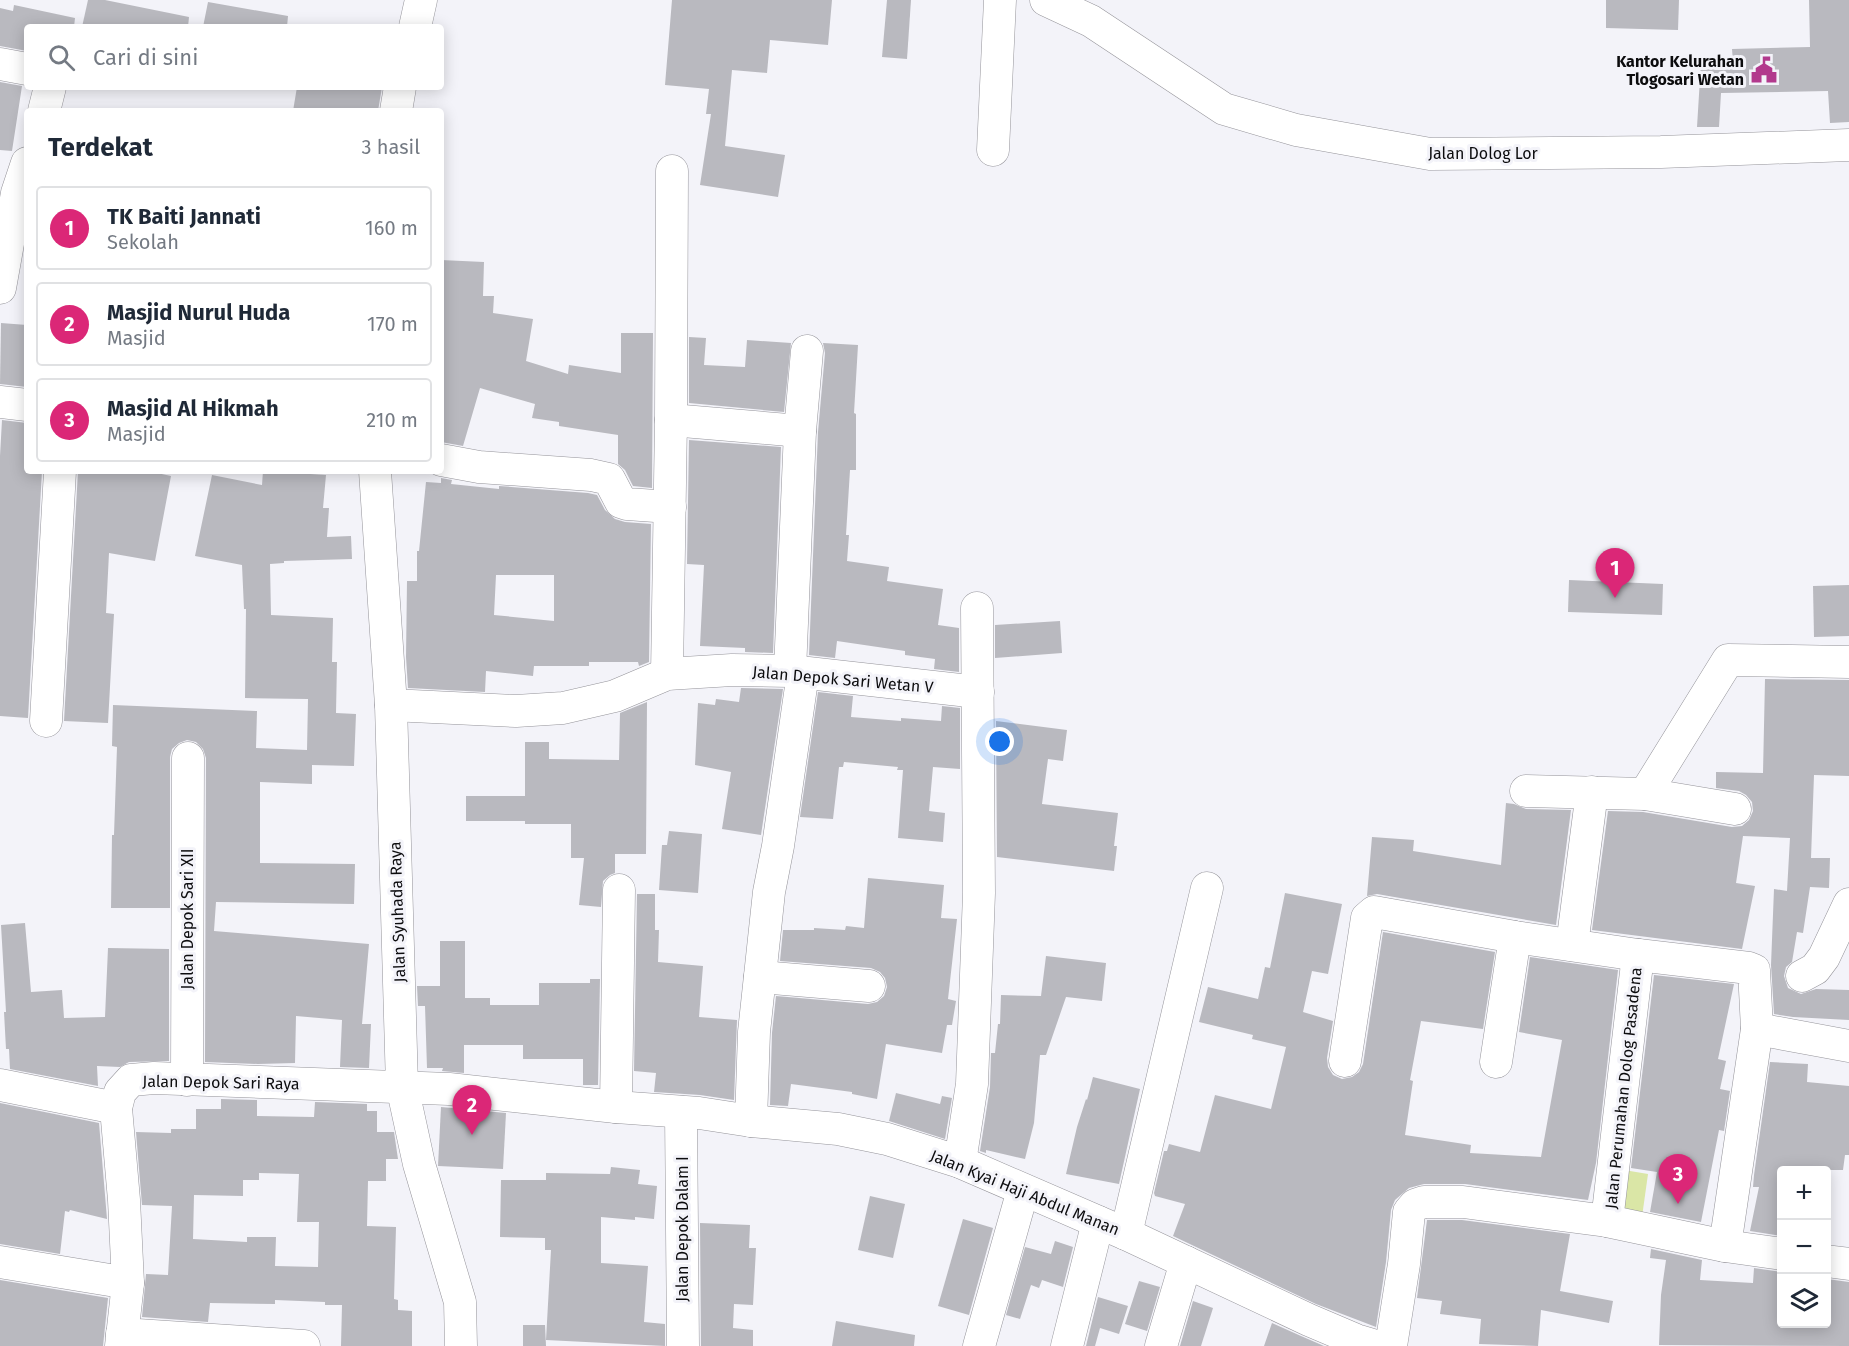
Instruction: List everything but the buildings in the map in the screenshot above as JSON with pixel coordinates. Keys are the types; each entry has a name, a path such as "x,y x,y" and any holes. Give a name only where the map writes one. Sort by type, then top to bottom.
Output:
{"street":[{"path":"416,24 421,0"},
{"path":"993,150 1000,0"},
{"name":"Jalan Dolog Lor","path":"1046,0 1091,21 1224,109 1296,130 1430,154 1661,152 1849,145"},
{"path":"0,64 24,68"},
{"path":"45,108 49,90"},
{"path":"396,108 400,90"},
{"path":"0,288 9,192 24,168"},
{"path":"667,674 672,171"},
{"path":"751,1121 754,1032 769,892 778,846 796,672 800,431 807,351"},
{"path":"0,402 24,405"},
{"path":"671,420 800,431"},
{"path":"444,461 479,467 591,474 609,479 621,502 670,507"},
{"path":"46,721 60,474"},
{"name":"Jalan Syuhada Raya","path":"375,474 391,705 402,1086 419,1164 460,1302 461,1346"},
{"path":"960,1162 972,1084 979,892 976,780 977,608"},
{"path":"1646,794 1728,660 1849,662"},
{"name":"Jalan Depok Sari Wetan V","path":"391,705 516,711 564,708 615,696 667,674 732,670 796,672 978,692"},
{"name":"Jalan Depok Sari XII","path":"187,1080 188,758"},
{"path":"1526,790 1646,794 1735,809"},
{"path":"1572,945 1592,792"},
{"path":"1126,1234 1207,888"},
{"path":"616,1107 619,890"},
{"path":"1802,976 1815,969 1824,957 1849,904"},
{"name":"Jalan Perumahan Dolog Pasadena","path":"1345,1061 1369,915 1374,912 1515,937 1754,970 1757,1029 1725,1246"},
{"path":"1496,1062 1515,937"},
{"name":"Jalan Perumahan Dolog Pasadena","path":"1607,1221 1638,955"},
{"path":"760,977 869,986"},
{"path":"1757,1029 1849,1046"},
{"name":"Jalan Depok Sari Raya","path":"116,1108 120,1092 131,1080 154,1078 402,1086"},
{"path":"0,1085 116,1108 128,1283 121,1340 304,1346"},
{"name":"Jalan Kyai Haji Abdul Manan","path":"402,1086 838,1129 887,1139 960,1162 1126,1234 1362,1344"},
{"name":"Jalan Depok Dalam I","path":"681,1112 683,1346"},
{"path":"979,1346 1023,1190"},
{"name":"Jalan Perumahan Dolog Pasadena","path":"1391,1346 1404,1264 1409,1212 1415,1205 1424,1202 1463,1203 1607,1221 1725,1246 1777,1253"},
{"path":"1067,1346 1098,1222"},
{"path":"0,1262 128,1283"},
{"path":"1161,1346 1186,1262"}],"green space":[{"path":"1612,1168 1648,1174 1641,1224 1604,1219"}],"place":[{"name":"Kantor Kelurahan Tlogosari Wetan","path":"1764,70"},
{"name":"TK Baiti Jannati","path":"1615,598"},
{"name":"Masjid Nurul Huda","path":"472,1135"},
{"name":"Masjid Al Hikmah","path":"1678,1204"}]}
